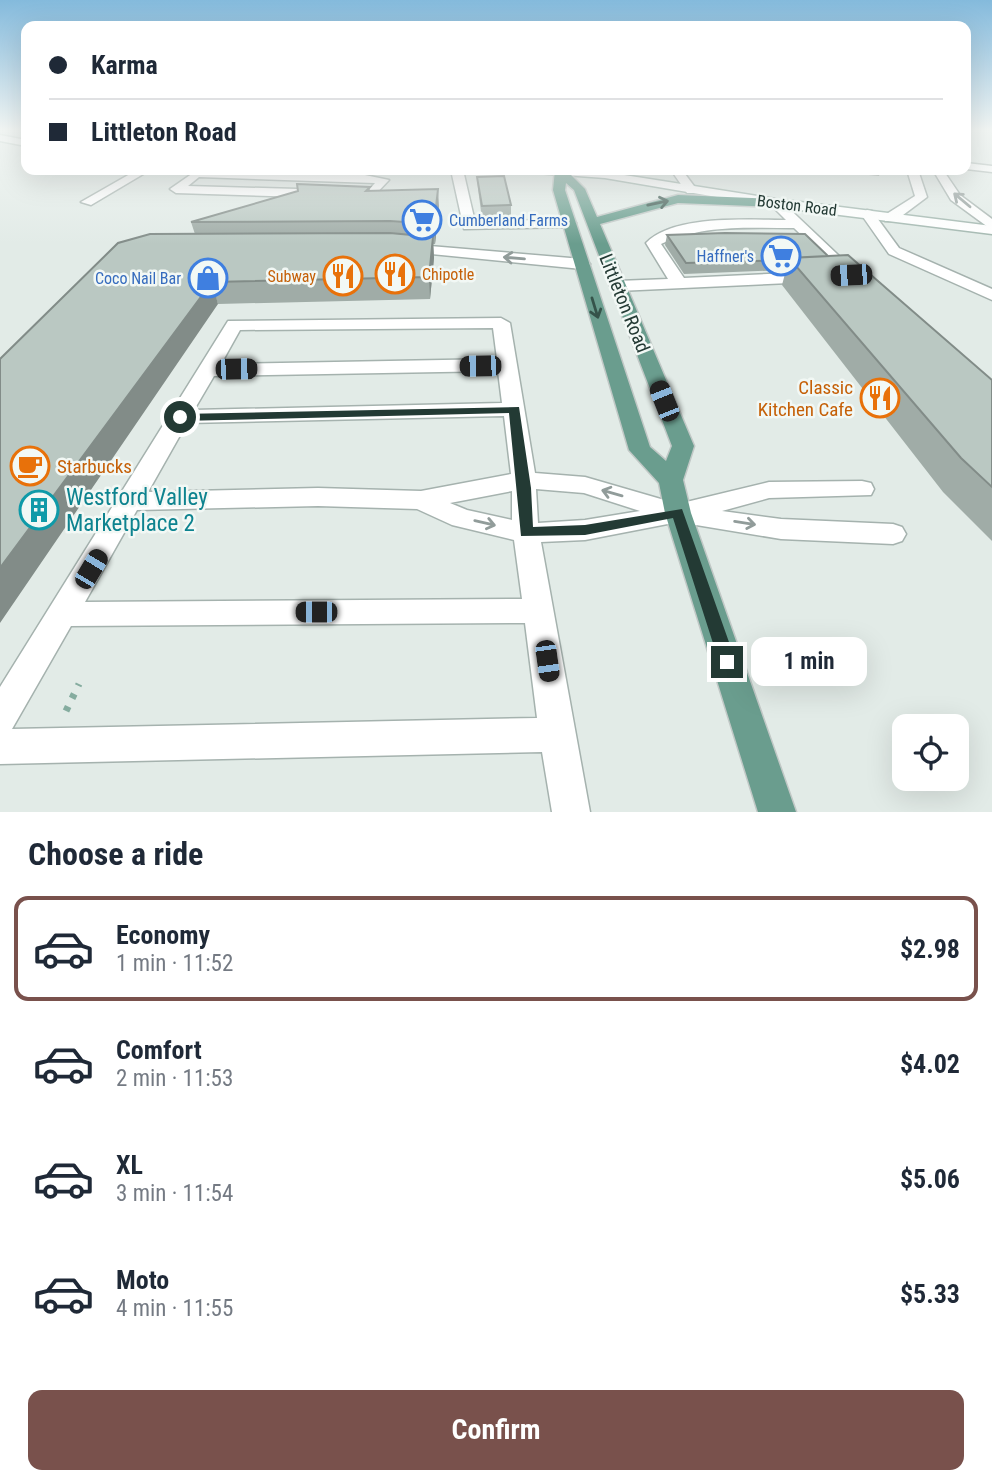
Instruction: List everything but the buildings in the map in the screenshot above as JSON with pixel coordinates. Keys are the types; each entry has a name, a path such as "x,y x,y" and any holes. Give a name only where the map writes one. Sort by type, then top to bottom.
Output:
{"main road":[{"path":"87,202 119,187 137,175"},
{"path":"195,175 176,189 371,195 383,180 360,175"},
{"path":"458,175 469,226 569,223"},
{"name":"Littleton Road","path":"561,175 559,190 640,450 671,480 683,446 579,189 565,175"},
{"name":"Boston Road","path":"588,175 890,218 992,228"},
{"path":"680,175 691,190"},
{"path":"890,218 921,197 914,175"},
{"path":"941,175 956,197 992,228"},
{"path":"593,222 678,199 776,203 851,275 618,286"},
{"path":"867,214 894,251 992,295"},
{"path":"680,283 653,243 662,237 719,225 799,224"},
{"path":"392,247 582,264"},
{"path":"0,719 234,325 501,323 524,480 526,533 571,812"},
{"path":"208,370 508,365"},
{"path":"180,417 514,409"},
{"path":"132,500 318,497 421,500 524,480 584,485 678,513 781,529 893,534"},
{"path":"671,480 678,513 777,812"},
{"path":"421,500 461,518 526,533 585,530 678,513 769,490 862,489"},
{"path":"64,614 539,611"},
{"path":"0,747 557,734"}],"place":[{"name":"Cumberland Farms","path":"422,220"},
{"name":"Haffner's","path":"781,256"},
{"name":"Chipotle","path":"395,274"},
{"name":"Subway","path":"343,276"},
{"name":"Coco Nail Bar","path":"208,278"},
{"name":"Classic Kitchen Cafe","path":"880,398"},
{"name":"Starbucks","path":"30,466"},
{"name":"Westford Valley Marketplace 2","path":"39,510"}],"route":[{"path":"180,417 514,409 525,488 526,533 585,530 678,513 727,662"}]}
